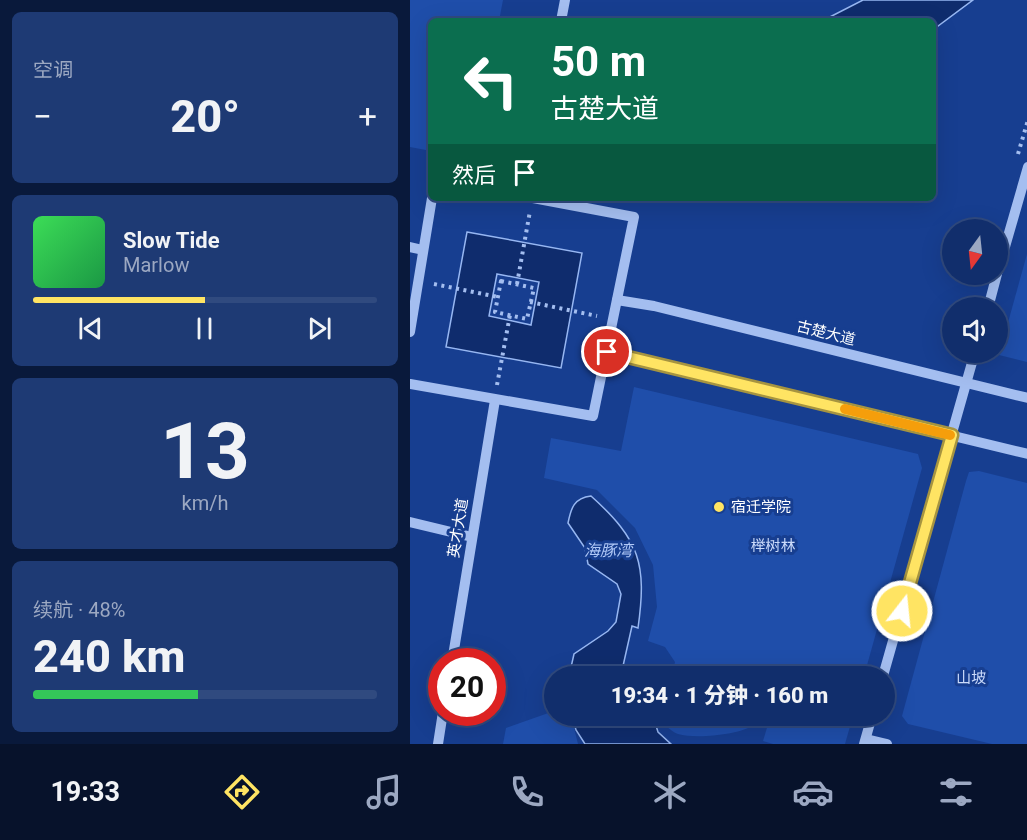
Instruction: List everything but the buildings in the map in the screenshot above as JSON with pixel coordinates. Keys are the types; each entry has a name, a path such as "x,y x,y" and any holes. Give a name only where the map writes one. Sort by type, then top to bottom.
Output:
{"lane":[{"path":"562,18 565,0"},
{"path":"1008,238 1028,167"},
{"path":"410,332 431,201"},
{"path":"410,384 593,416 634,217 549,201"},
{"path":"410,247 423,250"},
{"name":"古楚大道","path":"617,300 654,306 1028,398"},
{"path":"607,352 1028,454"},
{"path":"886,666 972,363"},
{"name":"英才大道","path":"454,648 495,400"},
{"path":"410,522 472,537"},
{"path":"438,744 441,726"},
{"path":"869,726 865,741 887,744"}],"path":[{"path":"517,284 529,214"},
{"path":"501,281 517,284 533,288 527,319 495,312 501,281"},
{"path":"435,284 498,297"},
{"path":"530,302 591,315"},
{"path":"499,374 510,315"}],"green space":[{"path":"410,0 503,0 500,18 428,18 428,150 410,147"},
{"path":"1027,254 1027,362 1008,357 1008,323"},
{"name":"榉树林","path":"634,387 918,454 922,468 867,666 674,666 675,662 665,647 648,641 657,607 653,565 635,528 597,490 544,478 551,438 621,451"},
{"name":"山坡","path":"979,471 1027,483 1027,744 992,744 908,724 902,716 966,481 969,472"},
{"path":"544,715 544,726 574,726 578,744 503,744 506,728"},
{"path":"666,726 752,726 727,734 705,736 678,734"},
{"path":"768,726 850,726 845,744 773,744 763,741"}],"water":[{"path":"863,0 973,0 936,28 936,18 828,18"},
{"path":"467,232 582,253 561,368 446,347","holes":["497,274 539,282 531,325 489,316"]},
{"name":"海豚湾","path":"591,496 620,526 630,540 640,570 641,606 638,628 632,626 623,666 571,666 574,654 608,631 616,622 621,594 617,584 588,564 585,548 568,523 574,505 585,497"},
{"path":"575,726 656,726 658,732 671,744 585,744"}],"slow traffic":[{"path":"845,409 950,435"}],"place":[{"name":"宿迁学院","path":"719,507"}],"route":[{"path":"607,352 952,435 902,611"}]}
